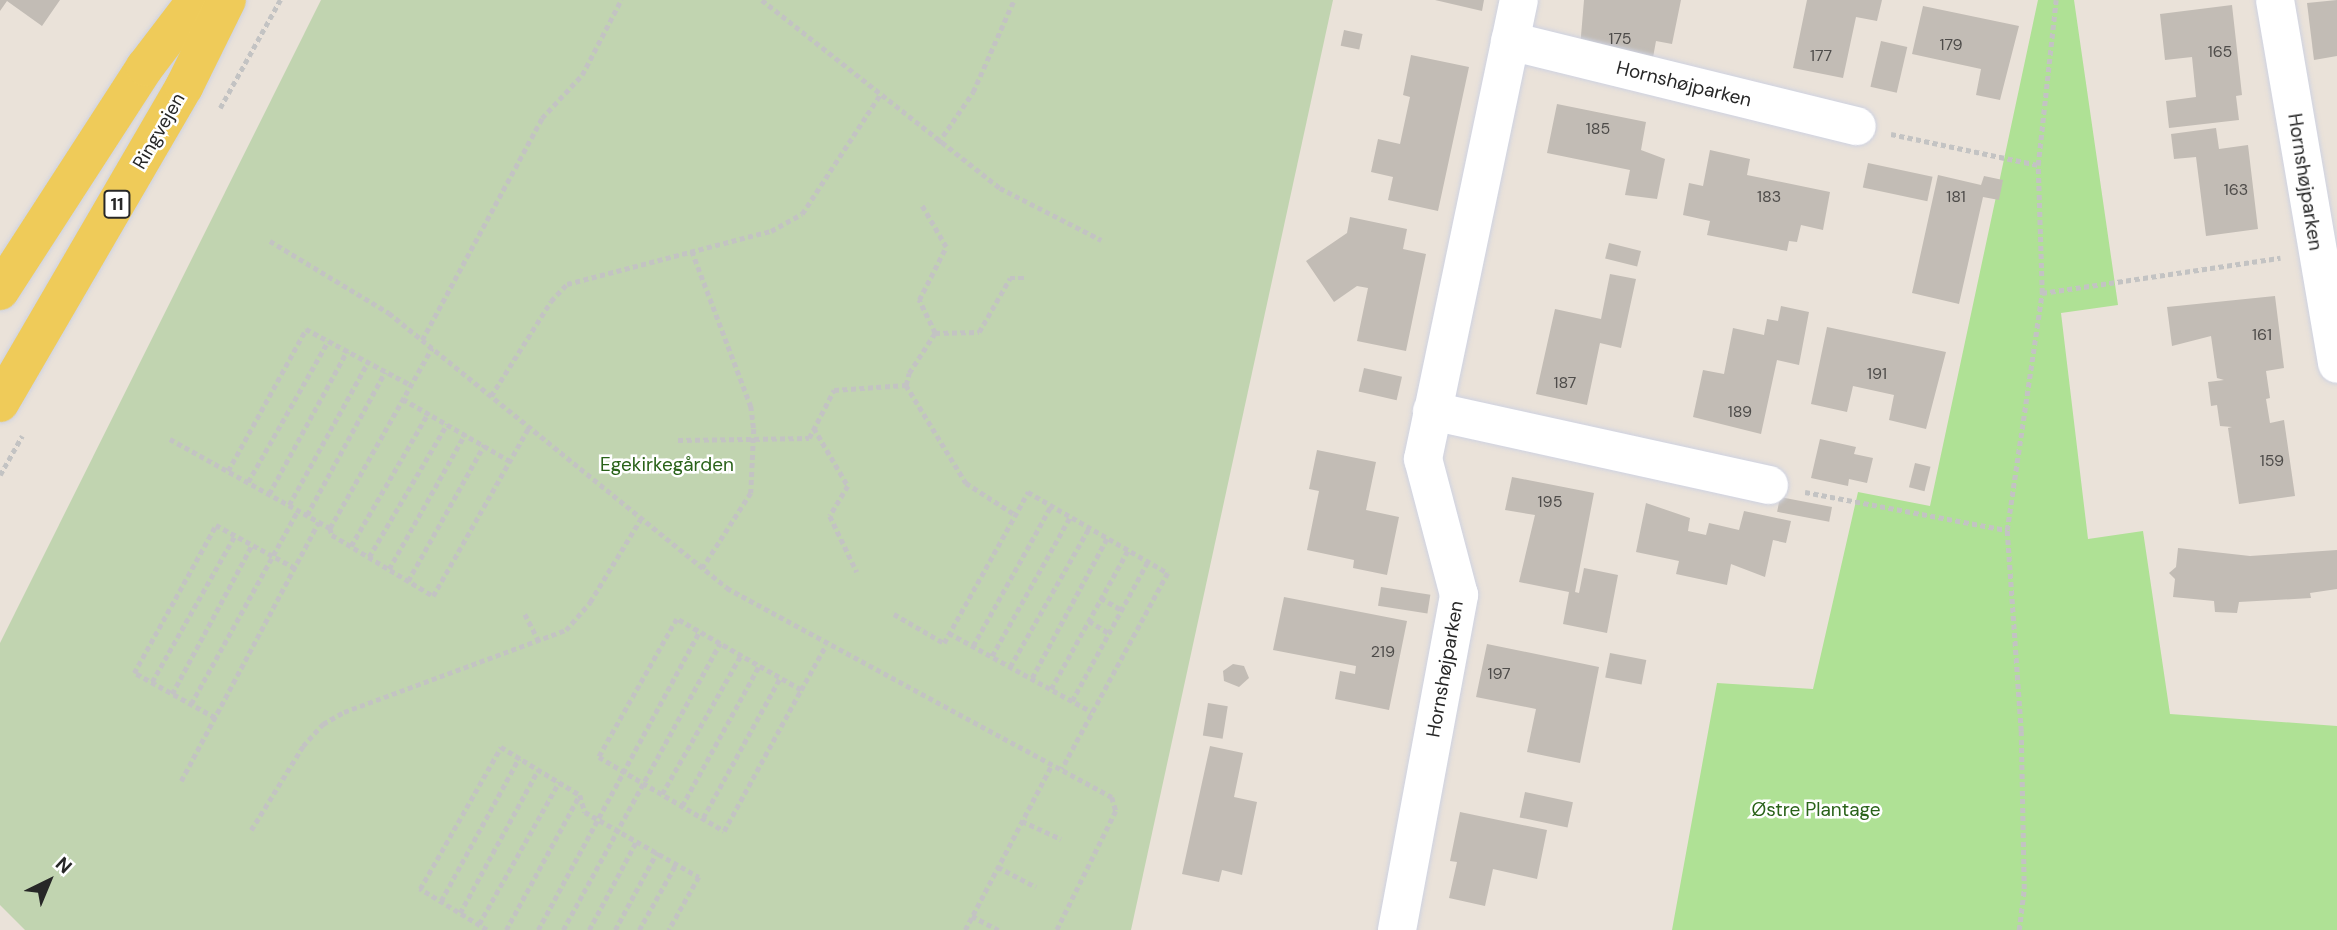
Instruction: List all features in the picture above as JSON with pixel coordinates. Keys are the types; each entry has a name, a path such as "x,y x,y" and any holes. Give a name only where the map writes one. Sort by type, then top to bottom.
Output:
{"main road":[{"path":"0,291 145,67 196,0"},
{"name":"Ringvejen","path":"0,404 184,87 227,0"}],"street":[{"name":"Hornshøjparken","path":"1397,930 1459,595 1423,459 1519,0"},
{"name":"Hornshøjparken","path":"2275,0 2337,364"},
{"name":"Hornshøjparken","path":"1510,41 1857,126"},
{"path":"1432,411 1769,485"}],"path":[{"path":"422,340 542,118 582,75 621,0"},
{"path":"762,0 938,143 1000,188 1101,240"},
{"path":"938,143 974,92 1014,0"},
{"path":"2019,930 2024,890 2021,731 2007,530 2042,293 2038,165 2056,0"},
{"path":"491,396 551,301 567,284 771,231 802,214 880,95"},
{"path":"1857,126 2038,165"},
{"path":"921,204 946,247 919,300 935,333"},
{"path":"270,241 388,313 702,569 826,645 1112,797 1116,811 1057,930"},
{"path":"692,251 751,406 754,437 751,493 702,569"},
{"path":"2042,293 2317,252"},
{"path":"935,333 979,332 1010,278 1025,278"},
{"path":"228,471 306,329 411,385"},
{"path":"935,333 909,373 906,385 966,484 1014,514"},
{"path":"248,482 328,341"},
{"path":"330,528 432,348"},
{"path":"269,494 348,351"},
{"path":"289,505 368,362"},
{"path":"307,515 385,372"},
{"path":"678,440 809,438 834,390 906,385"},
{"path":"403,398 510,461"},
{"path":"351,546 428,413"},
{"path":"369,557 447,424"},
{"path":"170,439 320,522 330,528 332,535 433,596 529,427"},
{"path":"814,428 848,486 830,516 857,572"},
{"path":"389,569 465,434"},
{"path":"408,581 484,445"},
{"path":"1769,485 2007,530"},
{"path":"894,614 944,643 1028,492 1168,573 1062,769"},
{"path":"973,646 1051,506"},
{"path":"191,704 298,510"},
{"path":"992,656 1070,517"},
{"path":"251,830 303,746 323,724 344,712 566,630 590,601 640,520"},
{"path":"181,781 320,522"},
{"path":"215,718 134,673 216,525 295,568"},
{"path":"1010,667 1089,528"},
{"path":"152,682 236,536"},
{"path":"1032,678 1107,538"},
{"path":"172,694 252,545"},
{"path":"1051,689 1128,550"},
{"path":"1072,701 1148,561"},
{"path":"1101,598 1122,610"},
{"path":"525,614 539,642"},
{"path":"802,691 677,618 599,757 724,831 802,691 826,645"},
{"path":"1088,621 1109,633"},
{"path":"538,930 599,819 621,770 700,631"},
{"path":"950,633 1093,712"},
{"path":"563,930 720,643"},
{"path":"662,794 741,655"},
{"path":"682,806 760,666"},
{"path":"703,818 780,678"},
{"path":"487,930 420,889 501,747 580,795 585,811 699,877 669,930"},
{"path":"440,901 519,758"},
{"path":"965,930 1052,764"},
{"path":"460,913 538,770"},
{"path":"478,925 559,782"},
{"path":"506,930 580,795"},
{"path":"1022,821 1061,839"},
{"path":"589,930 637,840"},
{"path":"615,930 657,852"},
{"path":"639,930 676,864"},
{"path":"998,867 1036,887"},
{"path":"972,916 998,930"}],"green space":[{"name":"Egekirkegården","path":"321,0 1333,0 1131,930 25,930 0,905 0,643"},
{"name":"Østre Plantage","path":"2038,0 2074,0 2118,305 2061,313 2088,539 2143,531 2170,714 2337,726 2337,930 1672,930 1717,683 1813,689 1858,492 1930,506"}],"building":[{"path":"0,0 60,0 42,26 7,1 0,11"},
{"path":"1435,0 1484,0 1482,11"},
{"path":"1584,0 1681,0 1672,44 1656,41 1652,63 1580,48"},
{"path":"1807,0 1882,0 1877,21 1856,17 1843,78 1793,68"},
{"path":"2337,0 2337,56 2314,60 2307,3"},
{"path":"2232,5 2242,95 2236,96 2239,120 2169,128 2166,101 2196,97 2192,57 2165,60 2160,14"},
{"path":"1923,6 2019,26 2000,100 1976,95 1981,69 1912,54"},
{"path":"1344,30 1363,34 1359,50 1341,46"},
{"path":"1881,41 1907,47 1897,93 1870,87"},
{"path":"1411,55 1469,67 1438,211 1388,200 1393,177 1371,172 1378,139 1400,144 1410,97 1403,95"},
{"path":"1557,104 1646,122 1641,150 1665,159 1657,199 1625,195 1630,170 1547,153"},
{"path":"2216,128 2219,149 2248,145 2258,229 2206,236 2196,157 2174,159 2171,134"},
{"path":"1710,150 1750,159 1747,175 1830,192 1823,230 1801,225 1797,242 1789,241 1787,251 1707,235 1710,221 1683,215 1689,183 1703,186"},
{"path":"1868,163 1933,177 1927,201 1863,187"},
{"path":"1938,175 1981,185 1984,176 2003,180 1999,200 1983,197 1959,304 1912,293"},
{"path":"1350,217 1407,229 1403,249 1426,254 1406,351 1357,341 1368,288 1357,286 1334,302 1306,261 1347,233"},
{"path":"1609,243 1641,251 1637,267 1605,259"},
{"path":"1610,274 1636,279 1621,348 1600,343 1587,405 1536,394 1555,309 1601,319"},
{"path":"2275,296 2284,368 2266,371 2270,398 2266,399 2270,423 2284,420 2295,496 2239,504 2228,428 2232,427 2220,426 2217,405 2211,406 2208,382 2224,380 2217,378 2211,336 2172,346 2167,307"},
{"path":"1781,306 1809,312 1799,365 1777,360 1761,434 1693,417 1703,370 1724,374 1733,328 1764,335 1767,319 1778,321"},
{"path":"1827,327 1946,352 1926,429 1889,420 1894,395 1853,386 1847,412 1811,404"},
{"path":"1364,368 1402,377 1397,400 1359,391"},
{"path":"1820,439 1856,447 1854,454 1873,458 1867,483 1849,479 1848,486 1811,478"},
{"path":"1317,450 1376,462 1366,510 1399,517 1387,575 1353,568 1354,560 1307,550 1319,491 1309,489"},
{"path":"1915,463 1931,467 1924,491 1909,487"},
{"path":"1512,477 1594,493 1575,592 1579,593 1584,568 1618,575 1607,633 1563,624 1569,592 1519,582 1535,515 1505,510"},
{"path":"1780,497 1832,507 1829,522 1777,512"},
{"path":"1646,503 1690,518 1688,531 1706,535 1709,523 1739,530 1744,511 1791,521 1786,543 1773,540 1765,577 1731,564 1727,585 1676,574 1679,561 1636,552"},
{"path":"2178,548 2250,556 2337,550 2337,589 2310,593 2311,598 2239,602 2237,613 2215,612 2214,601 2173,597 2175,579 2169,573 2176,567"},
{"path":"1381,587 1430,595 1427,614 1378,606"},
{"path":"1284,597 1407,621 1389,710 1335,699 1340,671 1355,674 1356,666 1273,650"},
{"path":"1487,644 1599,667 1580,763 1527,752 1536,709 1476,697"},
{"path":"1610,653 1646,660 1642,685 1605,678"},
{"path":"1233,664 1244,666 1249,678 1239,687 1224,681 1223,671"},
{"path":"1208,703 1228,706 1223,739 1203,736"},
{"path":"1210,746 1243,753 1234,797 1257,802 1242,875 1222,870 1219,882 1182,874"},
{"path":"1525,792 1573,802 1568,828 1520,817"},
{"path":"1460,812 1547,830 1537,879 1493,869 1485,906 1449,898 1457,862 1450,861"}]}
